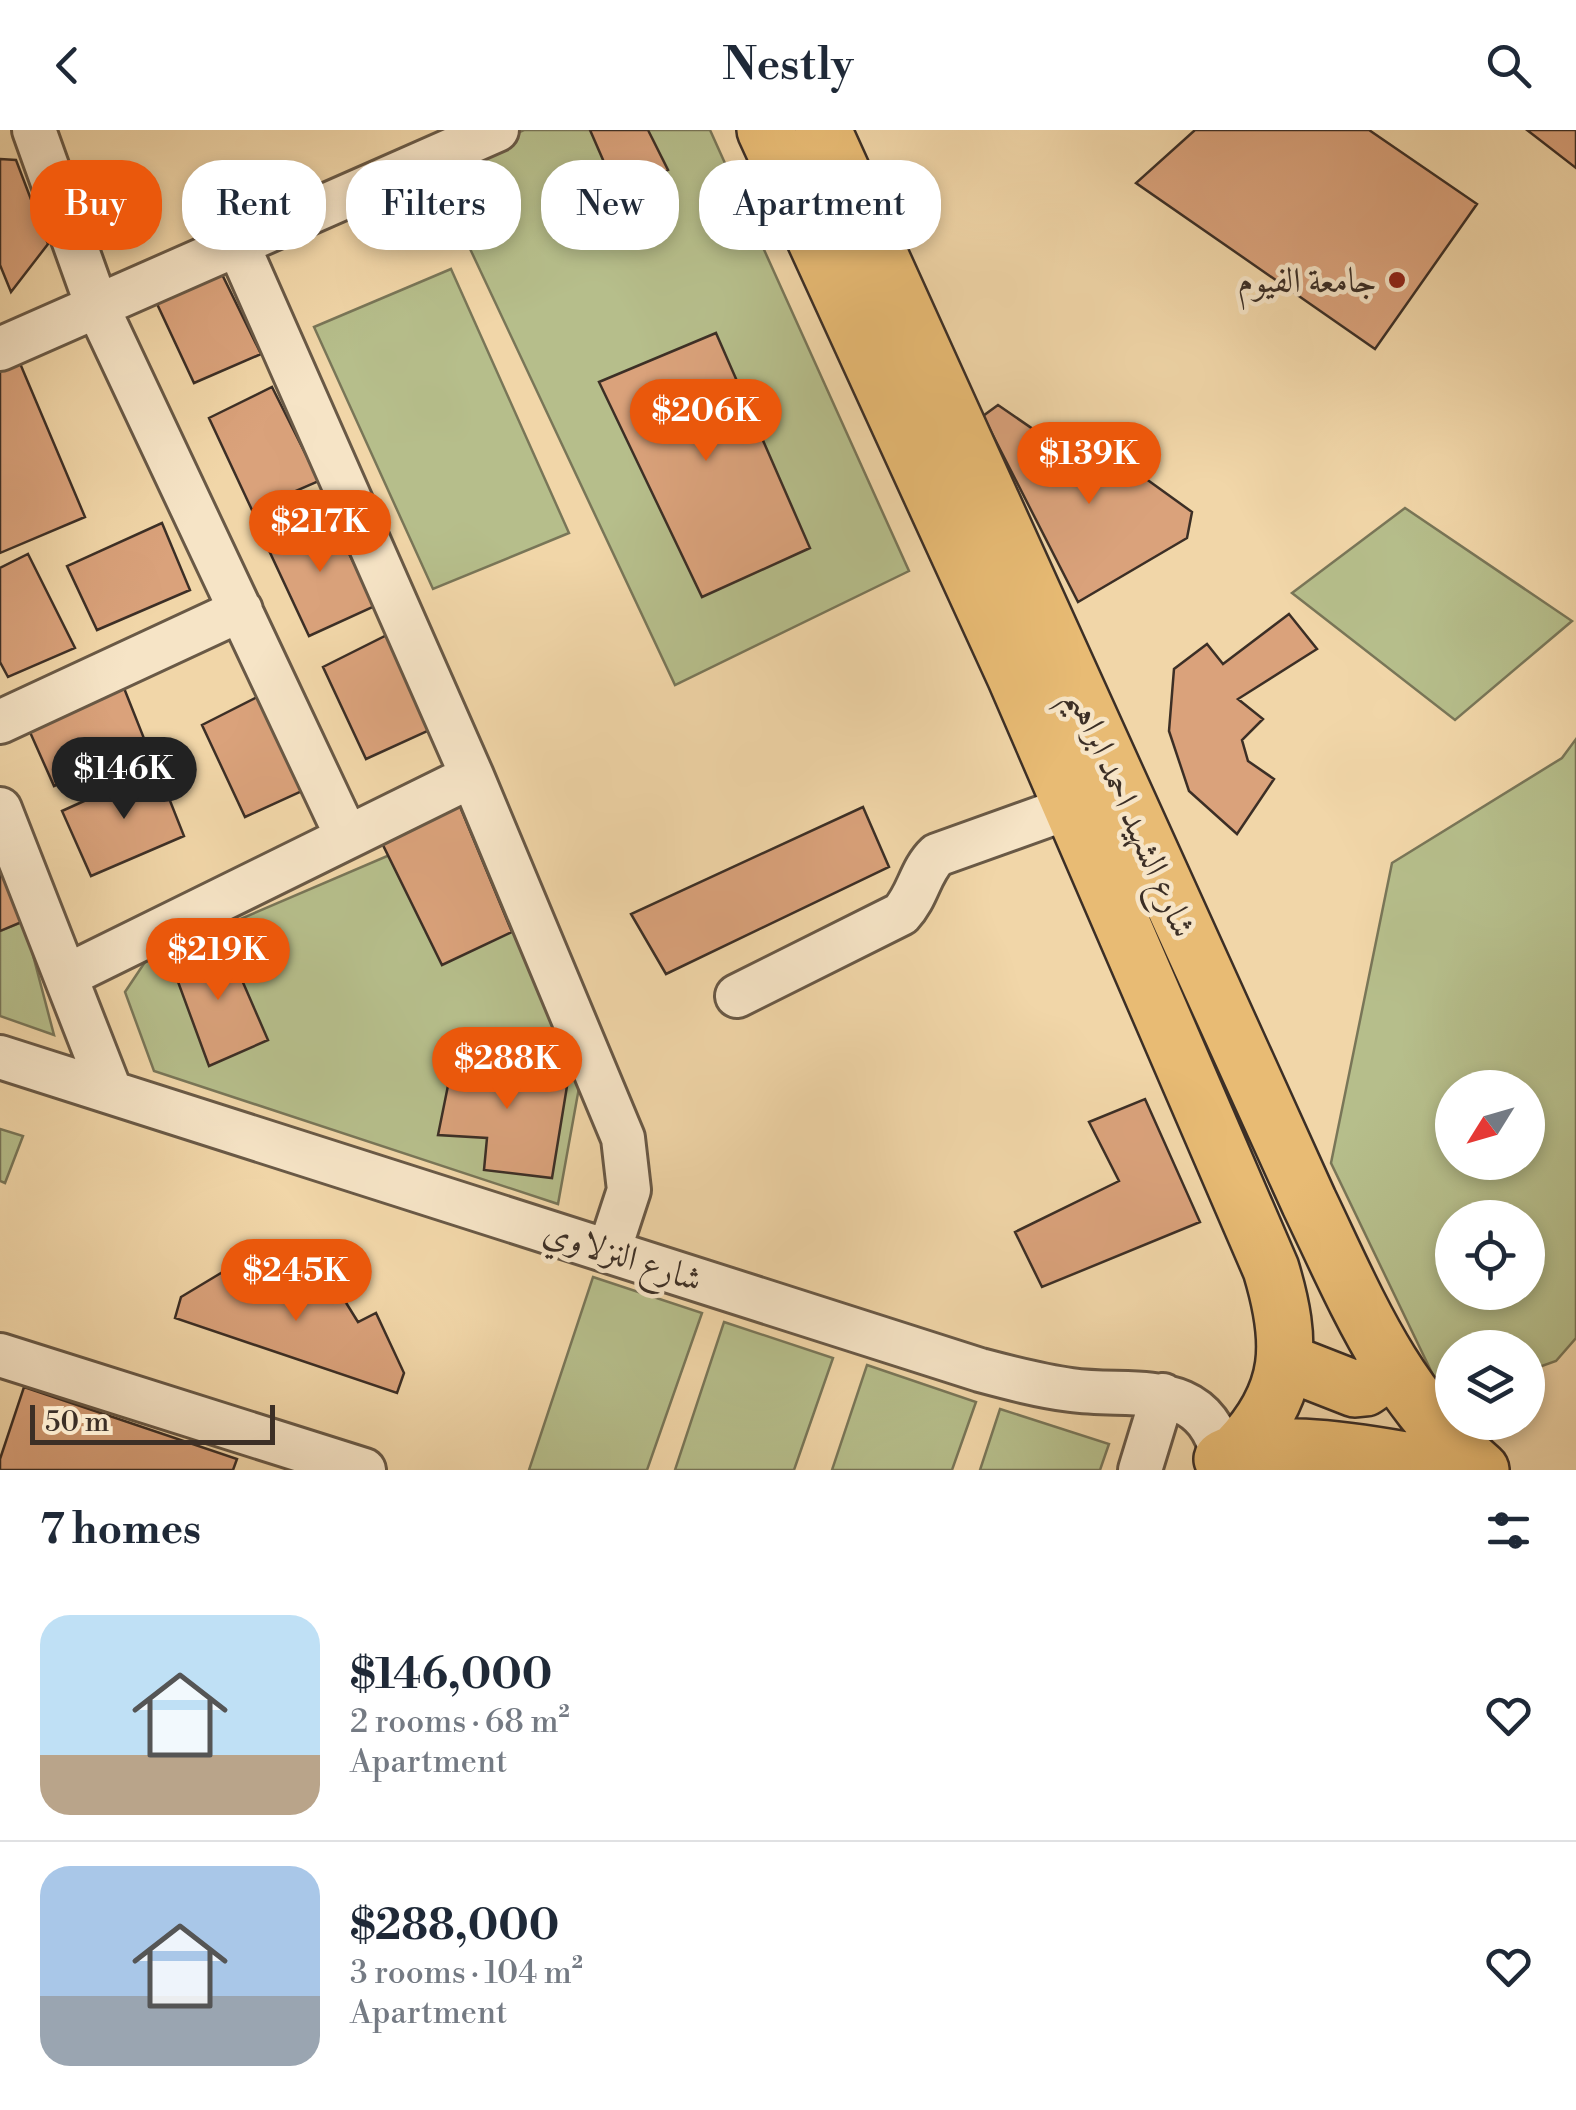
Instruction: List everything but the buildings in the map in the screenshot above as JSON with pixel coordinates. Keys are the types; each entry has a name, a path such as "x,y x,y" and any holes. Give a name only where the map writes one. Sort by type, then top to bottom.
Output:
{"main road":[{"name":"شارع الشهيد احمد ابراهيم","path":"764,130 1095,795 1309,1202 1385,1357 1421,1409 1481,1470"},
{"name":"شارع الشهيد احمد ابراهيم","path":"823,130 1095,795 1271,1269 1286,1330 1286,1362 1270,1410 1225,1459"},
{"path":"1286,1362 1355,1389 1374,1384 1381,1377 1385,1357"},
{"path":"1225,1459 1318,1450 1459,1470"}],"street":[{"path":"34,130 98,306 347,837"},
{"path":"326,205 497,130"},
{"path":"0,350 224,250"},
{"path":"241,250 472,776 624,1138 630,1190 609,1251"},
{"path":"0,722 241,610"},
{"path":"66,976 472,776"},
{"path":"738,996 901,914 914,901 929,862 938,855 1095,795"},
{"path":"0,810 110,1090"},
{"name":"شارع النزلاوي","path":"0,1057 1024,1382 1116,1395 1163,1394"},
{"path":"2,1363 288,1458 364,1470"},
{"path":"1140,1470 1163,1394 1197,1409 1210,1423 1225,1459"}],"green space":[{"path":"524,130 710,130 724,160 699,160 699,250 764,250 909,571 675,685 471,250 521,250 521,160 456,160"},
{"path":"451,269 569,533 433,589 314,327"},
{"path":"1405,508 1572,621 1455,720 1292,593"},
{"path":"1576,739 1576,1338 1556,1361 1545,1365 1545,1330 1435,1330 1435,1379 1331,1163 1392,863 1562,758"},
{"path":"483,815 584,1060 558,1204 154,1071 125,992 147,959"},
{"path":"24,921 54,1035 0,1016 0,931"},
{"path":"0,1129 23,1136 5,1183 0,1181"},
{"path":"593,1277 702,1313 647,1470 529,1470"},
{"path":"724,1322 833,1358 794,1470 675,1470"},
{"path":"867,1365 976,1402 952,1470 832,1470"},
{"path":"1000,1409 1109,1444 1100,1470 980,1470"}],"place":[{"name":"جامعة الفيوم","path":"1397,280"}]}
